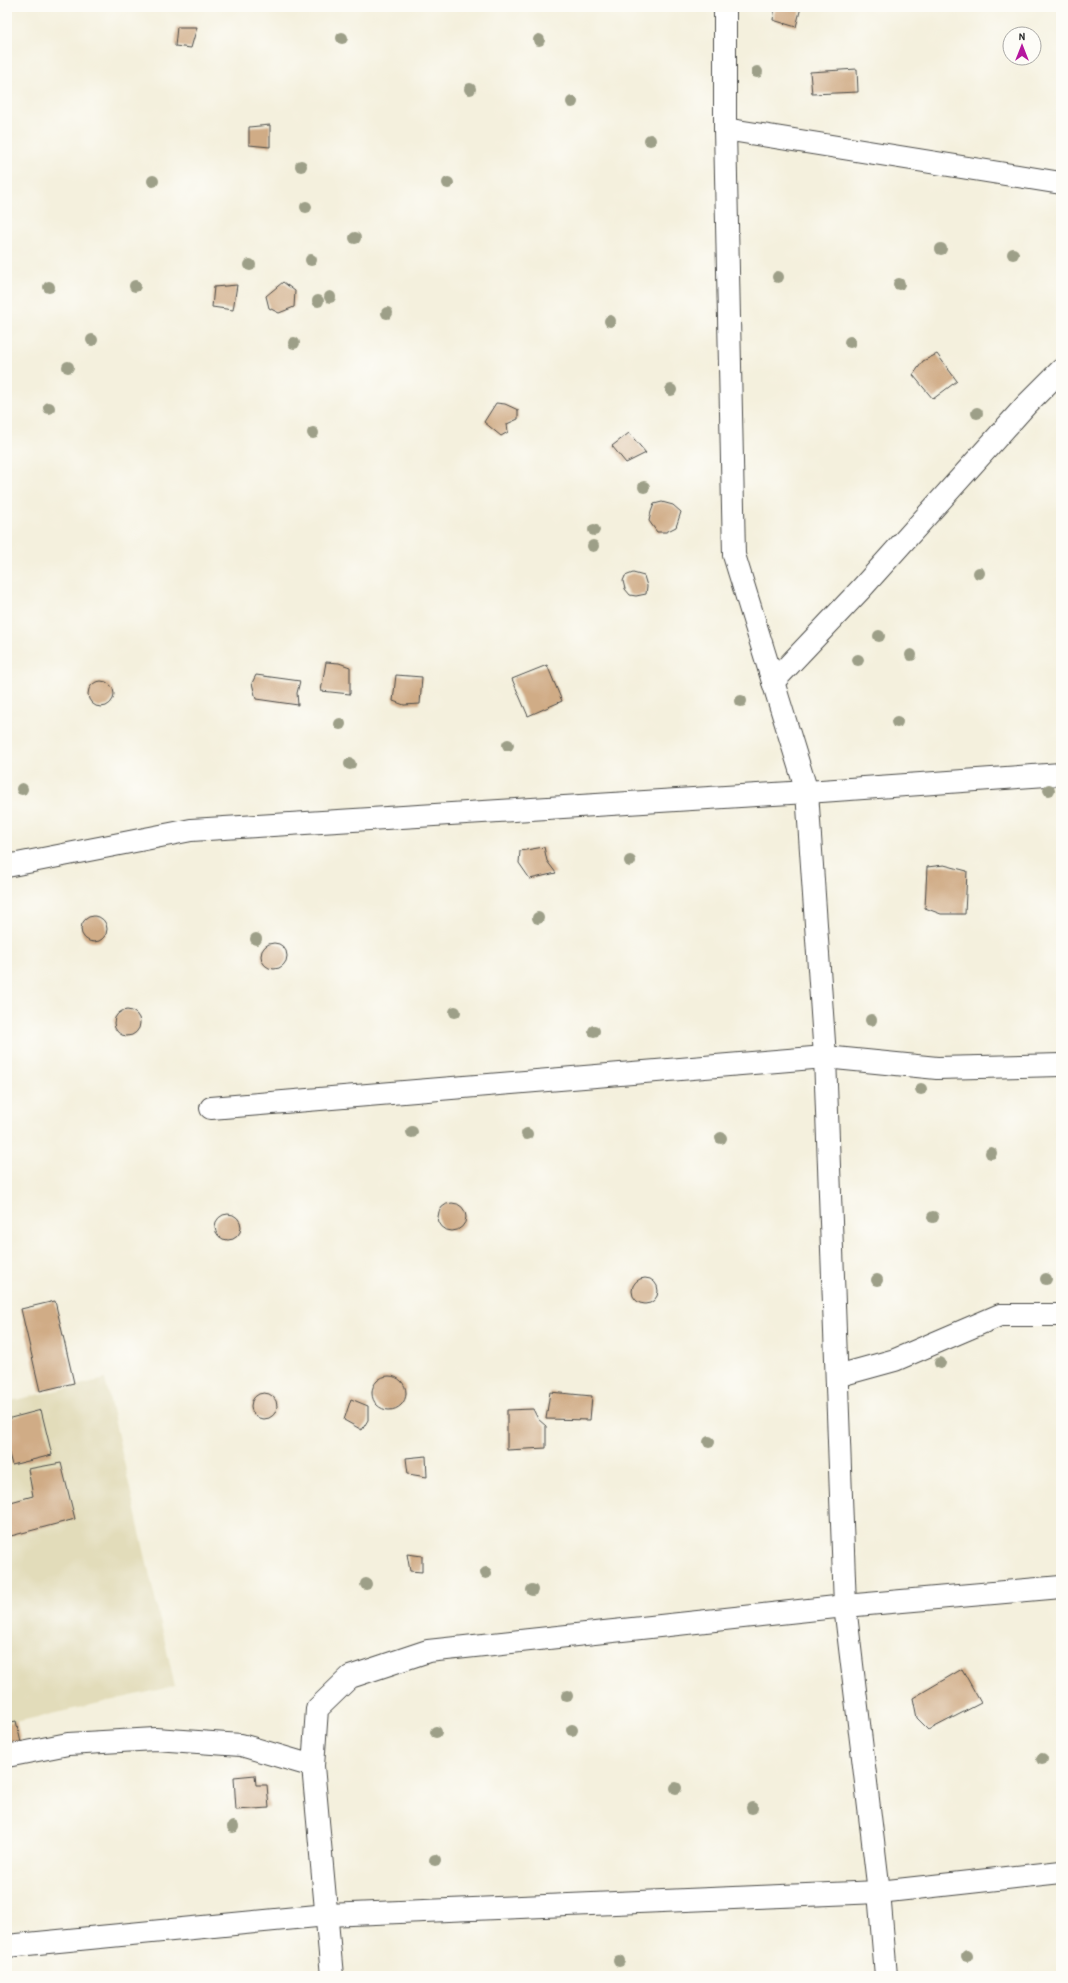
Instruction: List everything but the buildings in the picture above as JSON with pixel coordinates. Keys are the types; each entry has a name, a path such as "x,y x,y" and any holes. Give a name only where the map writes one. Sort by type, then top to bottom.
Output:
{"street":[{"path":"725,7 725,129 734,555 807,792 826,1057 845,1606 879,1892 886,1976"},
{"path":"725,129 1061,183"},
{"path":"773,682 861,589 1026,405 1061,370"},
{"path":"7,866 191,830 807,792 1061,774"},
{"path":"211,1108 826,1057 937,1068 1061,1066"},
{"path":"837,1376 895,1360 1000,1315 1061,1315"},
{"path":"332,1976 313,1766 317,1709 350,1677 428,1651 845,1606 1061,1587"},
{"path":"7,1756 68,1744 155,1739 241,1745 313,1766"},
{"path":"7,1946 327,1915 879,1892 1061,1872"}],"shaded area":[{"path":"105,1379 175,1686 7,1724 7,1402"}]}
